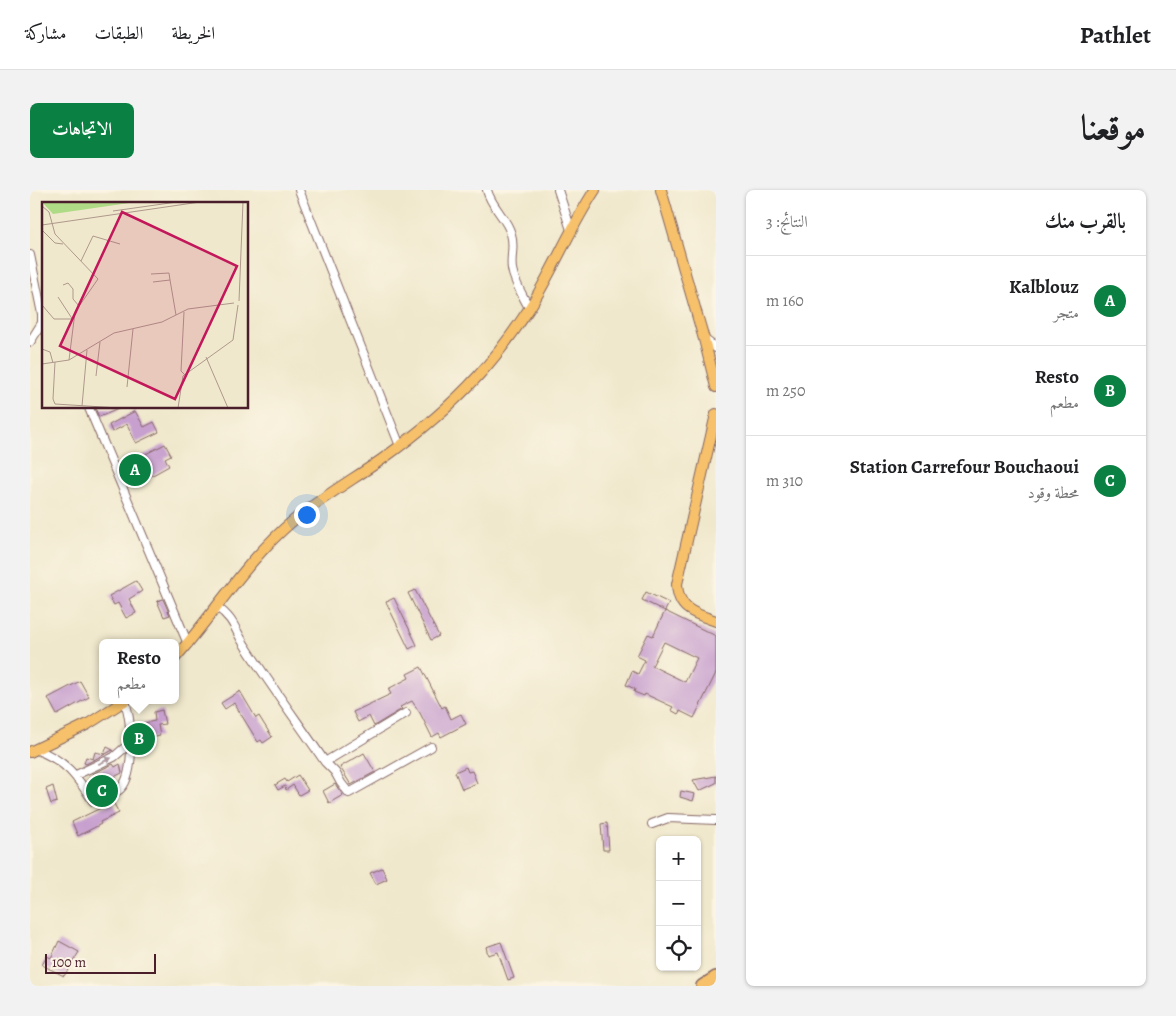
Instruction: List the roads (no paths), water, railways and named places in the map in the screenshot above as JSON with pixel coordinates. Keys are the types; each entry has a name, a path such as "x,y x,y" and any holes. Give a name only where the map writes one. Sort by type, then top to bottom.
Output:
{"highway":[{"path":"702,986 716,977"}],"main road":[{"path":"179,654 255,559 293,521 400,446 454,401 479,374 508,339 529,308 595,190"},
{"path":"660,190 704,339 716,387"},
{"path":"716,414 715,427 677,584 679,597 686,608 716,621"},
{"path":"32,750 88,724 121,704"}],"street":[{"path":"299,190 400,446"},
{"path":"487,190 492,203 512,234 512,270 529,308"},
{"path":"558,190 571,230"},
{"path":"30,255 42,314 40,334 30,342"},
{"path":"704,339 716,348"},
{"path":"89,409 188,644"},
{"path":"216,607 227,614 232,620 244,645 325,762 335,772 349,793 431,747"},
{"path":"32,750 47,754 64,764 76,775 93,801 119,790 128,773 130,732 126,704"},
{"path":"325,762 406,713"},
{"path":"76,775 114,757 130,743"},
{"path":"652,824 668,818 716,820"}],"place":[{"name":"Kalblouz","path":"135,470"},
{"name":"Resto","path":"139,739"},
{"name":"Station Carrefour Bouchaoui","path":"102,791"}]}
